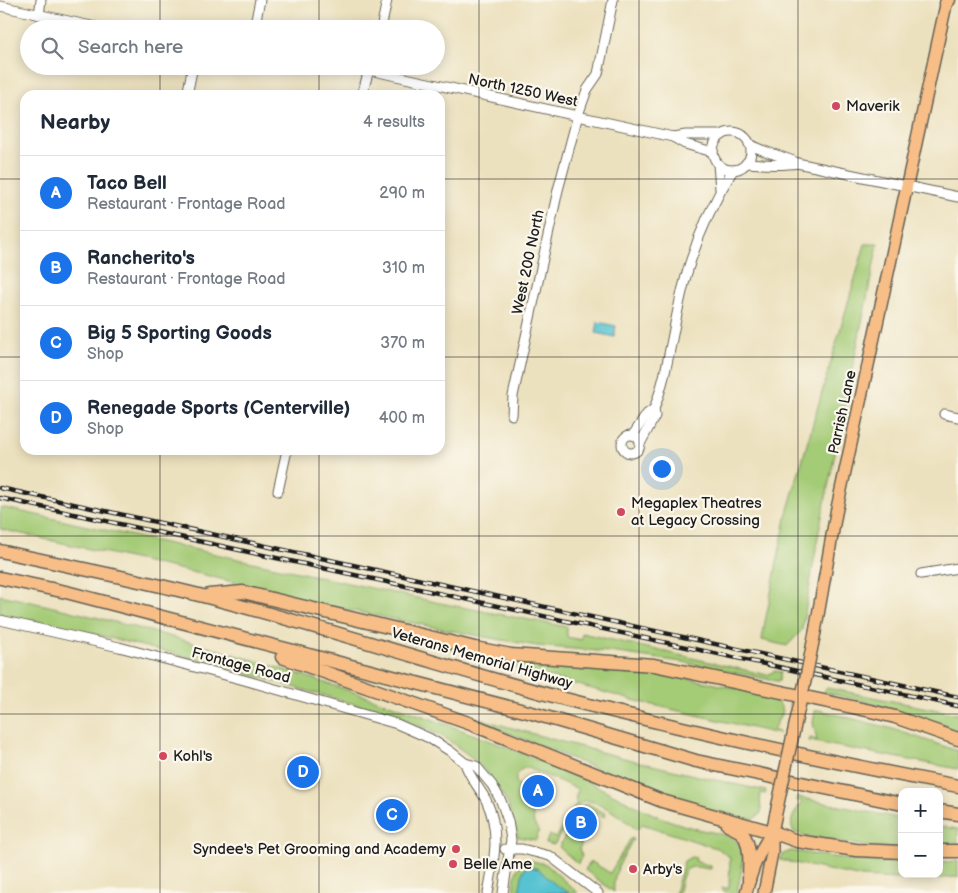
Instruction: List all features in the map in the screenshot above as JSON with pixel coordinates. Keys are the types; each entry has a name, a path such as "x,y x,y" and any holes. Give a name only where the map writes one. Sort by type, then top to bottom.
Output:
{"highway":[{"name":"Veterans Memorial Highway","path":"0,551 202,596 560,697 665,724 899,776 958,786"},
{"path":"0,578 66,592 532,713 696,760 898,803"},
{"path":"202,596 243,592 511,655 654,666 895,717 958,739"},
{"path":"212,631 471,724 631,789 678,806 772,832 792,840 856,850 898,852"},
{"path":"631,789 650,804 683,815 727,825 741,832 748,847 748,887"},
{"path":"943,812 958,814"},
{"path":"943,851 958,850"}],"main road":[{"name":"Parrish Lane","path":"764,893 772,853 772,832 806,677 836,513 947,1"},
{"name":"Parrish Lane","path":"748,887 760,849 772,832"}],"street":[{"path":"39,15 41,0"},
{"path":"256,20 260,0"},
{"path":"383,20 387,0"},
{"name":"West 200 North","path":"512,415 514,396 554,209 578,115 587,90 598,74 613,0"},
{"path":"0,6 63,20"},
{"path":"188,90 191,75"},
{"path":"363,90 368,75"},
{"name":"North 1250 West","path":"401,75 673,137 685,144 713,152"},
{"path":"720,189 718,164 713,152 715,143 722,135 735,133 746,139 756,149 785,156 797,163 958,197"},
{"name":"North 1250 West","path":"673,137 722,135"},
{"path":"746,164 750,154 749,144"},
{"path":"718,164 728,170 733,170 746,164 767,163 783,166 797,163"},
{"path":"654,409 647,414 632,435 627,436 623,441 624,451 630,454 640,449 641,442 655,416 654,409 667,368 679,304 688,270 698,239 720,189 733,170"},
{"path":"944,414 958,417"},
{"path":"632,435 636,436 641,442"},
{"path":"278,491 286,455"},
{"path":"921,574 958,568"},
{"name":"Frontage Road","path":"0,620 167,660 397,724 429,738 464,763 476,766 492,785 501,801 510,830 510,849 503,893"},
{"name":"Frontage Road","path":"464,763 489,808 494,828 496,849 488,893"},
{"path":"496,849 522,849 550,856 598,893"}],"green space":[{"path":"865,244 878,244 819,531 802,630 787,646 762,640 764,627 787,513"},
{"path":"0,507 440,603 567,627 567,637 581,640 582,633 767,675 774,671 781,672 779,681 776,681 683,662 610,652 537,646 323,605 205,575 0,529"},
{"path":"0,595 154,632 306,676 517,751 664,818 701,830 728,836 736,841 742,852 743,859 737,893 728,893 722,890 722,888 729,888 730,858 719,849 642,824 637,830 612,811 589,801 583,801 577,806 554,845 546,843 549,835 556,838 577,802 575,800 578,789 529,768 519,771 516,776 516,782 531,802 534,824 539,831 536,840 518,837 507,802 487,773 471,757 447,739 403,718 195,659 57,625 0,614"},
{"path":"425,639 517,662 649,672 763,694 775,700 783,711 773,730 779,732 778,734 632,700 424,642"},
{"path":"827,688 958,714 958,732 872,703 823,692"},
{"path":"440,707 602,752 766,791 765,794 760,793 761,813 754,819 746,819 678,802"},
{"path":"819,710 893,729 958,751 958,769 809,741 810,738 817,740 813,723 815,711"},
{"path":"797,797 898,818 898,848 873,847 806,837 794,832 791,824 792,820 802,802 796,800"},
{"path":"588,804 605,813 605,817 597,813 594,818 580,810 583,805"},
{"path":"943,827 958,829 958,846 943,847"},
{"path":"566,835 582,844 579,849 582,856 578,864 559,847"},
{"path":"631,838 633,839 617,871 614,892 585,870 589,863 592,862 610,873"},
{"path":"791,851 861,861 898,863 898,878 943,878 943,862 958,861 958,877 914,880 862,877 780,860 783,854"},
{"path":"691,857 696,858 695,861 711,866 711,869 695,867 687,870 683,876 678,893 675,893 684,861"},
{"path":"528,860 546,864 578,893 513,893 518,869 523,862"}],"water":[{"path":"598,322 616,326 614,337 596,333"},
{"path":"528,866 538,869 557,886 570,893 519,893 523,871"}],"railway":[{"path":"0,488 958,697"},
{"path":"0,498 958,706"}],"place":[{"name":"Maverik","path":"836,106"},
{"name":"Megaplex Theatres at Legacy Crossing","path":"621,512"},
{"name":"Kohl's","path":"163,756"},
{"name":"Renegade Sports (Centerville)","path":"303,772"},
{"name":"Taco Bell","path":"538,791"},
{"name":"Big 5 Sporting Goods","path":"392,815"},
{"name":"Rancherito's","path":"581,823"},
{"name":"Syndee's Pet Grooming and Academy","path":"456,849"},
{"name":"Belle Ame","path":"453,864"},
{"name":"Arby's","path":"633,869"}]}
